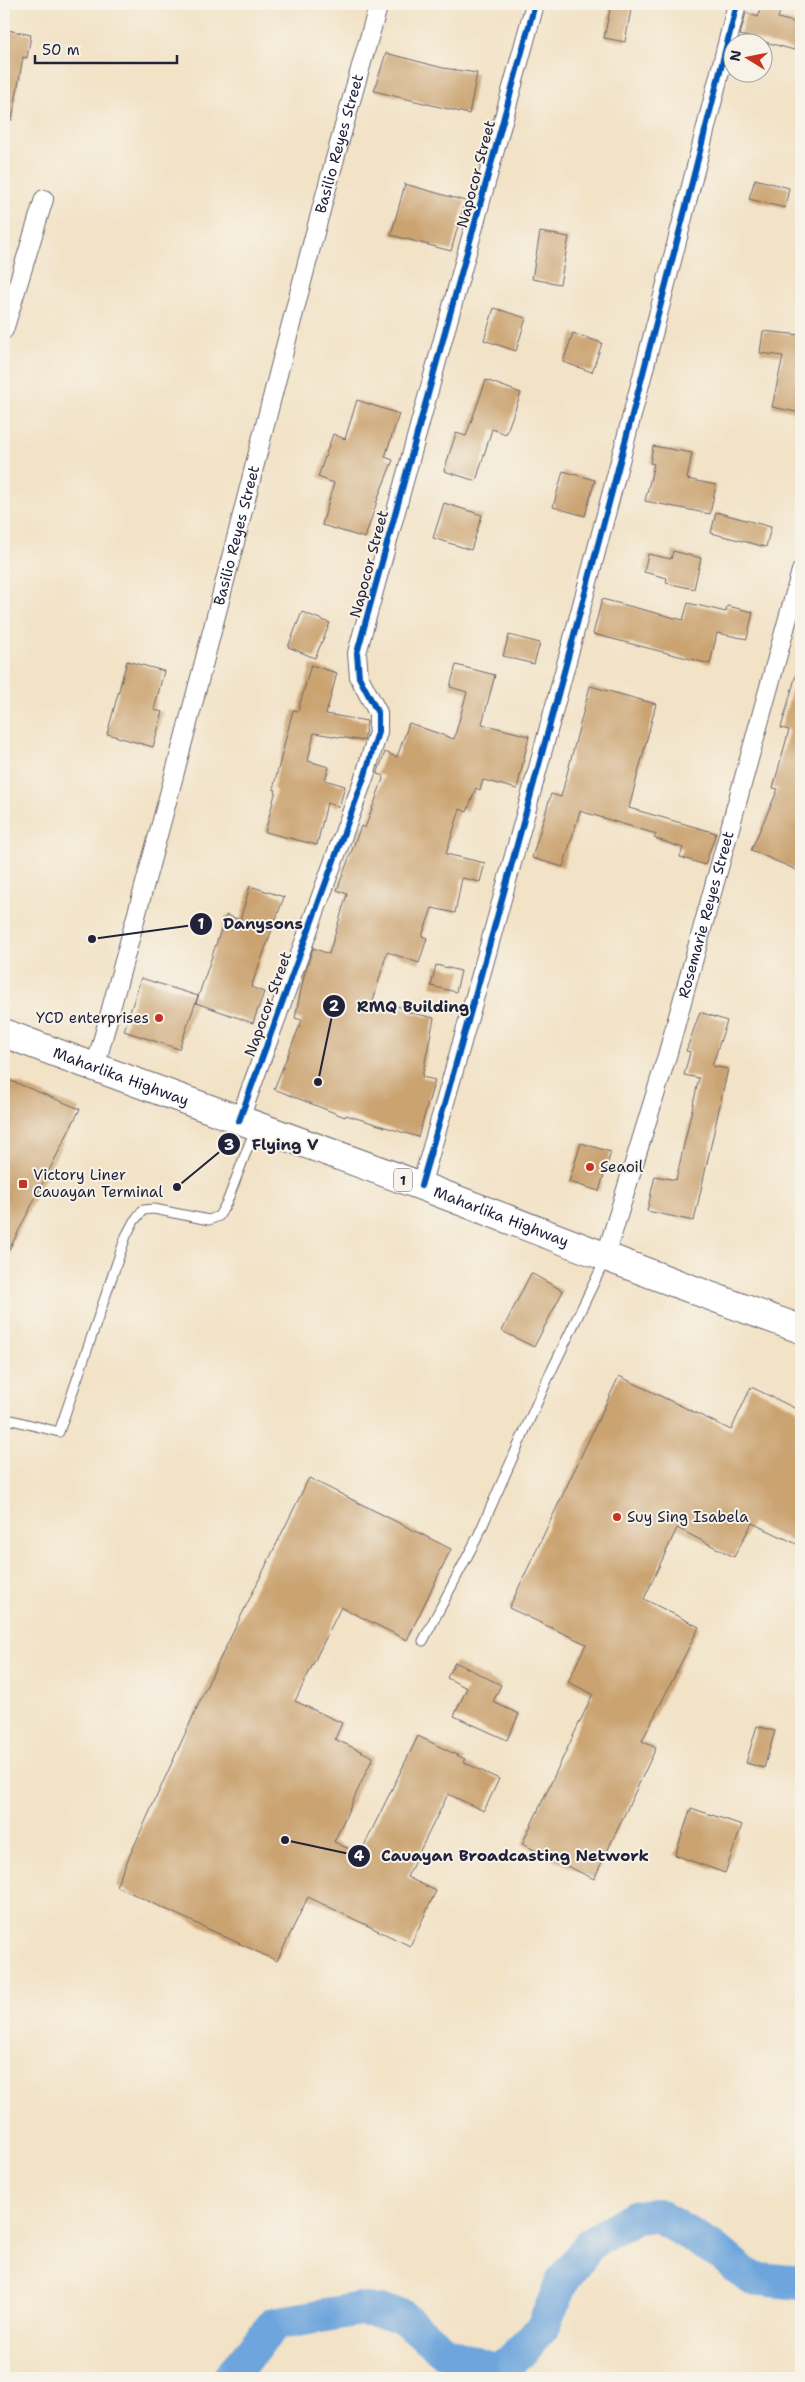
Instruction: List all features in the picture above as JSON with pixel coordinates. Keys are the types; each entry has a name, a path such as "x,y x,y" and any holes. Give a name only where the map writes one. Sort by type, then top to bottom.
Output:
{"highway":[{"name":"Maharlika Highway","path":"4,1033 247,1124 421,1186 605,1258 801,1329"}],"street":[{"name":"Basilio Reyes Street","path":"95,1068 214,625 338,140 379,4"},
{"name":"Napocor Street","path":"247,1124 378,732 378,713 359,677 357,653 535,4"},
{"path":"421,1186 468,1024 588,580 737,4"},
{"path":"4,330 44,199"},
{"name":"Rosemarie Reyes Street","path":"605,1258 668,1056 801,571"}],"lane":[{"path":"4,1418 59,1432 126,1236 134,1221 143,1210 154,1209 209,1220 219,1216 227,1202 247,1124"},
{"path":"423,1641 478,1536 548,1378 605,1258"}],"building":[{"path":"611,4 632,4 625,42 604,38"},
{"path":"762,4 782,4 778,18 801,24 794,50 772,44 772,32 741,32 746,13 758,17"},
{"path":"8,30 31,35 27,58 23,57 12,120 4,120 4,57"},
{"path":"386,53 443,68 477,73 469,114 374,91"},
{"path":"755,179 789,188 785,208 749,199"},
{"path":"405,184 465,201 451,251 391,235"},
{"path":"540,232 569,237 560,284 532,279"},
{"path":"494,308 526,318 516,351 484,340"},
{"path":"763,331 801,335 799,376 801,376 801,413 772,407 783,356 760,353"},
{"path":"573,333 602,343 592,372 563,362"},
{"path":"486,380 521,393 506,434 492,429 476,481 444,471 456,433 466,436"},
{"path":"357,400 399,414 385,457 393,460 365,538 322,525 334,483 318,477 333,434 345,439"},
{"path":"653,446 692,453 687,479 716,485 710,514 645,501 654,464 650,463"},
{"path":"563,471 595,480 585,516 553,507"},
{"path":"444,503 482,515 471,550 433,538"},
{"path":"716,512 771,527 766,547 711,533"},
{"path":"673,551 701,558 694,589 666,583 667,578 644,572 648,554 671,559"},
{"path":"602,599 683,620 688,603 726,612 727,606 753,612 747,639 717,633 710,664 593,634"},
{"path":"302,612 330,623 315,658 288,647"},
{"path":"509,635 540,643 534,664 503,656"},
{"path":"127,661 164,671 154,710 163,712 153,747 107,734"},
{"path":"311,665 337,673 326,714 367,721 364,741 314,733 308,761 329,767 325,780 345,786 339,807 327,803 317,845 265,832 276,790 273,789 293,710 298,711"},
{"path":"456,665 495,675 482,724 529,736 517,789 483,780 480,790 476,788 467,812 460,809 446,854 485,863 480,882 462,878 455,913 432,908 422,936 427,938 419,963 387,952 373,1001 409,1009 408,1012 434,1018 422,1077 435,1080 418,1137 346,1115 345,1117 274,1089 302,1020 295,1018 304,976 313,948 329,954 347,894 337,890 361,826 365,828 384,776 377,774 385,752 397,757 409,723 454,739 467,692 450,687"},
{"path":"797,671 801,671 801,872 751,850 778,789 773,788 789,730 781,728"},
{"path":"590,686 656,704 629,808 716,833 705,865 680,857 683,848 654,838 656,834 580,811 563,867 532,858 551,794 561,797"},
{"path":"250,886 284,897 251,987 264,992 253,1023 196,1003 226,915 240,920"},
{"path":"436,965 461,971 456,992 431,986"},
{"name":"YCD enterprises","path":"141,978 198,996 179,1049 124,1031"},
{"path":"700,1012 727,1021 712,1066 728,1069 694,1221 647,1211 655,1176 676,1180 699,1078 684,1075 690,1052 686,1051"},
{"name":"Victory Liner Cauayan Terminal","path":"4,1078 80,1109 4,1260"},
{"name":"Seaoil","path":"581,1143 611,1152 599,1191 569,1182"},
{"path":"531,1273 563,1291 534,1347 502,1331"},
{"path":"619,1376 731,1430 751,1387 801,1411 801,1546 752,1523 734,1557 677,1528 644,1599 699,1627 642,1741 656,1748 594,1879 522,1844 593,1694 568,1682 586,1644 509,1608"},
{"path":"309,1478 451,1549 407,1640 341,1607 295,1701 342,1723 335,1739 373,1757 334,1842 360,1854 418,1736 465,1759 463,1762 499,1779 484,1811 448,1794 407,1877 436,1891 410,1946 308,1897 277,1961 116,1886 209,1681"},
{"path":"455,1662 501,1685 493,1702 519,1714 507,1740 454,1716 467,1688 447,1678"},
{"path":"757,1726 775,1731 764,1768 746,1763"},
{"path":"691,1808 742,1825 725,1873 675,1855"}],"waterway":[{"path":"229,2378 274,2324 360,2309 400,2315 444,2352 496,2370 511,2361 543,2327 564,2278 590,2244 634,2217 657,2215 720,2253 750,2278 801,2283"}],"cycle path":[{"path":"239,1121 365,775 378,732 378,713 359,677 357,653 535,4"},
{"path":"421,1186 504,892 584,596 662,301 737,4"}],"place":[{"name":"Danysons","path":"92,939"},
{"name":"YCD enterprises","path":"159,1018"},
{"name":"RMQ Building","path":"318,1082"},
{"name":"Seaoil","path":"590,1167"},
{"name":"Victory Liner Cauayan Terminal","path":"23,1184"},
{"name":"Flying V","path":"177,1187"},
{"name":"Suy Sing Isabela","path":"617,1517"},
{"name":"Cauayan Broadcasting Network","path":"285,1840"}]}
